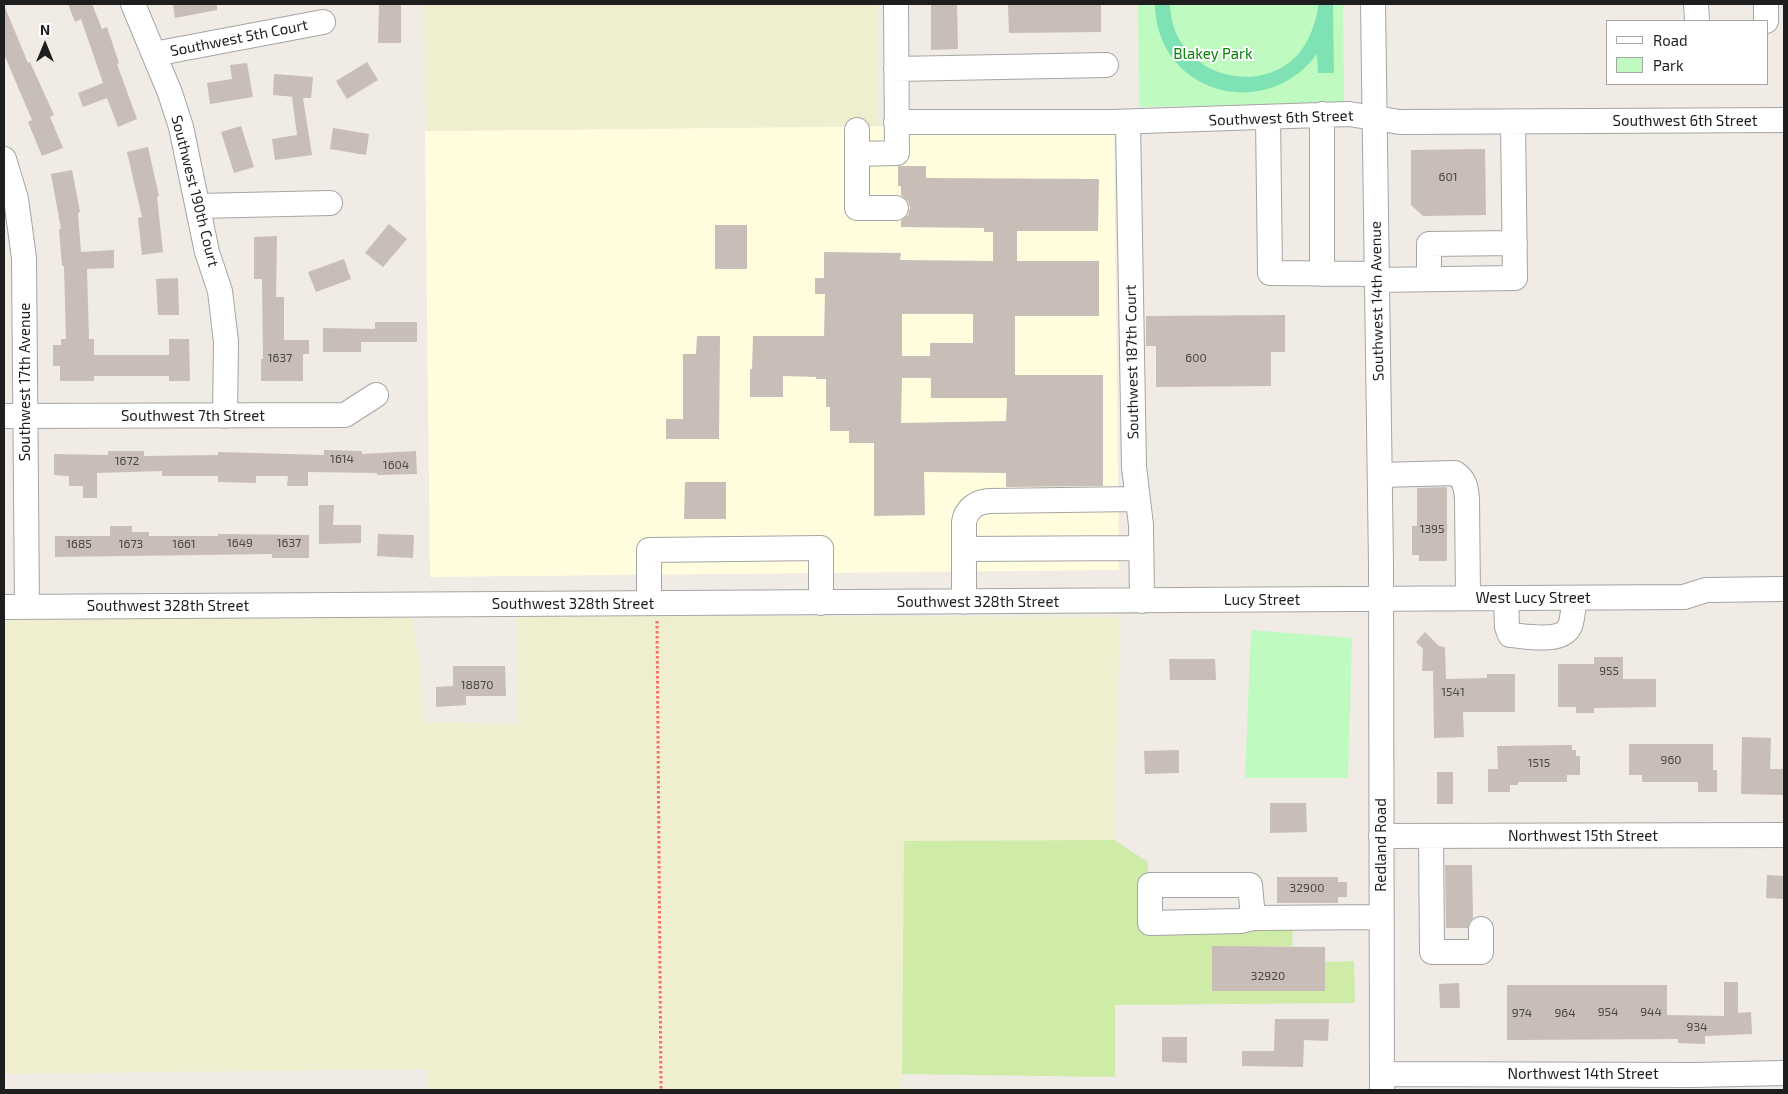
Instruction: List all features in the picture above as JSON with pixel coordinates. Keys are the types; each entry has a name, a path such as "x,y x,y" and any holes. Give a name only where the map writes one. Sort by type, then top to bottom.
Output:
{"street":[{"name":"Southwest 190th Court","path":"133,4 170,93 181,127 207,252 223,306 226,355 225,416"},
{"path":"857,154 897,153 896,4"},
{"name":"Southwest 14th Avenue","path":"1373,4 1381,599"},
{"path":"1696,4 1696,20"},
{"path":"1766,4 1766,20"},
{"name":"Southwest 5th Court","path":"154,54 323,22"},
{"path":"896,69 1106,65"},
{"path":"1322,114 1322,274"},
{"name":"Southwest 6th Street","path":"896,122 1128,122 1226,120 1322,114 1349,114 1400,122 1784,120"},
{"path":"1268,117 1270,273 1429,279 1515,278 1514,122"},
{"name":"Southwest 187th Court","path":"1128,122 1134,467 1142,548 1142,601"},
{"path":"857,130 857,208 896,208"},
{"name":"Southwest 17th Avenue","path":"4,159 16,199 22,236 25,303 15,416 15,607"},
{"path":"198,206 330,203"},
{"path":"1429,279 1429,244 1515,243"},
{"name":"Southwest 7th Street","path":"15,416 345,416 376,395"},
{"path":"1380,475 1455,472 1461,477 1466,486 1467,493 1468,598"},
{"path":"964,602 965,517 972,506 982,502 1137,499"},
{"path":"653,603 649,550 821,548 821,603"},
{"path":"964,550 1142,548"},
{"name":"West Lucy Street","path":"1381,599 1684,597 1706,590 1784,589"},
{"name":"West Lucy Street","path":"1684,597 1704,605 1784,605"},
{"path":"1506,598 1507,627 1510,635 1541,637 1557,636 1566,632 1570,625 1575,598"},
{"name":"Lucy Street","path":"1142,601 1381,599"},
{"name":"Redland Road","path":"1381,599 1382,1082"},
{"name":"Southwest 328th Street","path":"15,607 1142,601"},
{"name":"Northwest 15th Street","path":"1381,836 1784,834"},
{"path":"1431,836 1432,952 1481,952 1481,930"},
{"path":"1253,918 1381,917"},
{"name":"Northwest 14th Street","path":"1382,1082 1694,1082 1784,1073"}],"path":[{"path":"653,603 661,1090"}],"shaded area":[{"path":"1114,124 1119,570 430,577 425,131"}],"green space":[{"path":"424,4 877,4 878,126 425,131"},
{"name":"Blakey Park","path":"1138,4 1343,4 1344,104 1139,107"},
{"path":"1155,4 1170,4 1175,31 1189,52 1208,67 1231,76 1255,76 1279,69 1298,54 1312,30 1318,4 1333,4 1334,73 1318,73 1317,54 1295,76 1270,88 1243,92 1217,89 1193,77 1173,59 1160,35"},
{"path":"518,615 1120,617 1114,840 904,841 902,1090 428,1090 427,1069 4,1074 4,619 411,617 422,674 423,722 517,724"},
{"path":"1251,630 1352,638 1348,778 1245,778"},
{"path":"1114,840 1148,862 1146,930 1293,928 1292,946 1212,947 1212,991 1325,991 1325,962 1354,961 1355,1003 1115,1005 1115,1077 902,1074 904,841"}],"building":[{"path":"68,4 92,4 102,29 107,27 119,63 117,64 137,119 118,127 107,98 83,107 78,93 103,83 81,19 75,22"},
{"path":"173,4 217,4 217,10 175,18"},
{"path":"379,4 401,5 401,43 378,43"},
{"path":"931,4 957,4 958,49 931,50"},
{"path":"1101,4 1101,32 1009,33 1008,5"},
{"path":"4,5 28,63 30,62 54,115 50,117 63,148 42,156 28,122 32,120 4,54"},
{"path":"367,62 378,80 347,99 336,81"},
{"path":"247,63 253,97 210,104 207,83 232,79 230,65"},
{"path":"274,74 313,77 311,98 303,98 312,155 275,160 272,139 297,135 292,97 295,97 273,95"},
{"path":"241,126 254,167 234,173 221,132"},
{"path":"333,128 369,134 366,155 330,149"},
{"path":"148,147 159,196 157,197 163,252 142,255 138,218 142,217 127,152"},
{"path":"1485,149 1486,215 1423,216 1411,205 1411,150"},
{"path":"898,166 926,166 926,178 1099,179 1098,231 1017,231 1017,261 1099,261 1099,316 1015,316 1015,375 1103,375 1103,486 1006,487 1006,473 924,472 925,515 874,516 874,443 849,443 849,431 830,431 830,407 826,407 826,379 783,376 783,397 750,397 753,336 824,336 825,294 815,294 815,278 824,278 824,252 901,253 900,260 993,261 993,232 984,232 984,228 901,227 901,221 908,215 910,208 908,201 901,195 901,186 898,186","holes":["902,314 973,314 973,343 930,343 930,356 902,356","902,378 931,378 931,398 1007,398 1006,421 901,423"]},
{"path":"72,170 80,212 78,213 81,252 114,250 114,268 87,269 89,339 94,339 94,355 169,355 169,339 189,339 190,381 169,381 169,376 94,376 94,381 60,381 60,366 53,366 53,345 61,345 61,339 66,339 64,266 62,266 59,229 61,229 51,174"},
{"path":"389,224 407,239 383,267 365,253"},
{"path":"715,225 747,225 747,269 715,269"},
{"path":"277,236 276,297 284,297 284,340 309,340 309,354 303,354 303,381 261,381 261,359 263,359 262,279 254,279 254,237"},
{"path":"344,259 351,279 316,292 308,272"},
{"path":"178,278 179,315 158,315 156,279"},
{"path":"1285,315 1285,352 1271,352 1271,386 1156,387 1156,346 1146,346 1146,316"},
{"path":"375,322 417,322 417,342 361,342 361,352 323,352 323,328 375,329"},
{"path":"697,336 720,336 719,439 666,439 666,419 683,419 683,354 696,354"},
{"path":"324,450 362,451 362,454 416,451 417,474 377,475 377,473 308,472 308,486 287,486 288,476 256,476 256,483 218,482 218,476 162,476 162,471 97,473 97,498 83,498 83,486 69,486 69,476 54,475 54,454 108,455 108,451 144,451 144,456 218,455 218,452 324,455"},
{"path":"685,482 726,482 726,519 684,519"},
{"path":"1447,487 1447,561 1419,561 1419,555 1412,555 1412,526 1417,526 1417,488"},
{"path":"319,505 334,505 333,525 361,525 361,543 319,544"},
{"path":"110,526 132,526 132,532 149,532 149,536 218,536 218,534 309,535 309,558 272,558 272,554 55,557 55,536 110,536"},
{"path":"378,534 414,535 413,558 377,556"},
{"path":"1425,632 1439,646 1445,647 1446,679 1487,678 1487,674 1515,674 1515,712 1463,712 1464,737 1434,738 1433,671 1422,671 1423,649 1416,642"},
{"path":"1594,657 1623,657 1623,679 1656,679 1656,707 1594,708 1594,713 1576,713 1576,707 1558,707 1558,664 1594,664"},
{"path":"1169,659 1215,659 1216,680 1170,680"},
{"path":"453,666 505,666 506,696 466,696 466,705 436,707 436,687 453,686"},
{"path":"1742,737 1771,738 1770,769 1784,769 1784,795 1741,794"},
{"path":"1629,744 1713,744 1713,770 1717,770 1717,792 1698,792 1698,782 1642,782 1642,775 1629,775"},
{"path":"1572,745 1572,750 1576,750 1576,756 1580,756 1580,775 1567,775 1567,782 1518,782 1518,785 1510,785 1510,792 1488,792 1488,769 1498,769 1497,746"},
{"path":"1179,750 1179,773 1145,774 1144,751"},
{"path":"1437,772 1453,772 1453,804 1437,804"},
{"path":"1270,803 1306,803 1307,832 1270,833"},
{"path":"1445,865 1472,865 1473,918 1468,928 1446,928"},
{"path":"1767,875 1784,876 1784,899 1766,898"},
{"path":"1277,877 1338,877 1338,882 1347,882 1347,897 1338,897 1338,903 1277,903"},
{"path":"1212,946 1325,947 1325,991 1212,991"},
{"path":"1724,982 1738,982 1738,1013 1751,1012 1752,1034 1705,1036 1705,1044 1678,1043 1678,1039 1507,1040 1507,985 1667,985 1667,1015 1724,1016"},
{"path":"1459,983 1460,1008 1440,1008 1439,984"},
{"path":"1275,1019 1329,1019 1328,1041 1304,1040 1303,1067 1242,1066 1242,1051 1274,1051"},
{"path":"1162,1037 1187,1037 1187,1063 1162,1062"}]}
